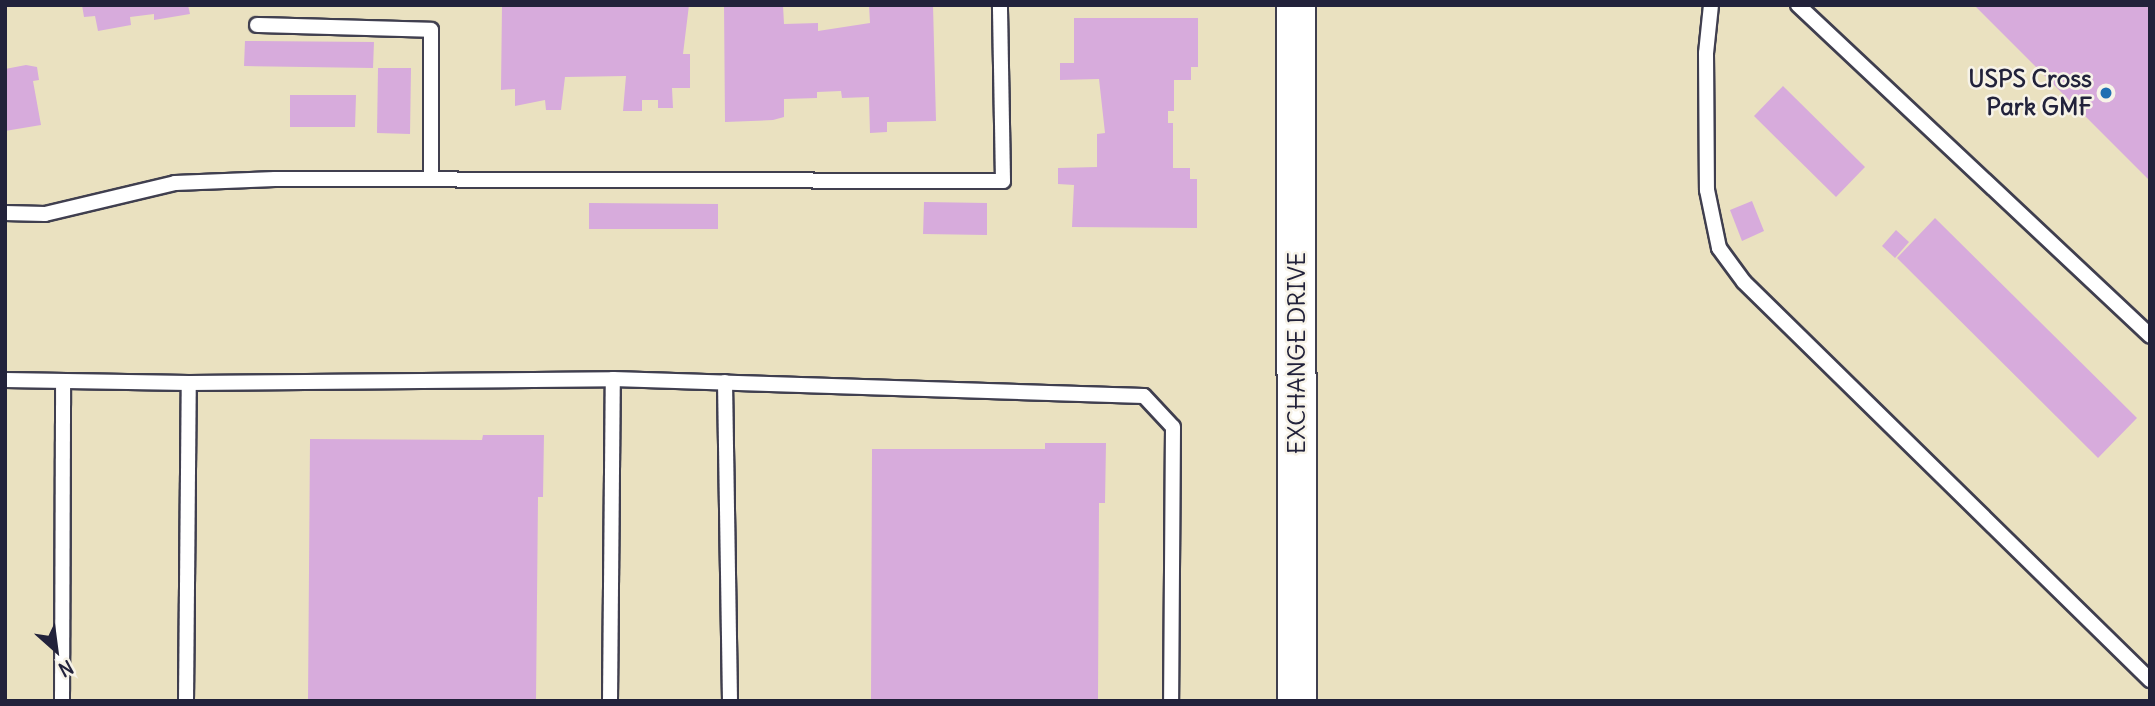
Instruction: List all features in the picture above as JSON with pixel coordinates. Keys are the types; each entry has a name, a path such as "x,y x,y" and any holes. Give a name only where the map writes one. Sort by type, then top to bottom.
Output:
{"street":[{"name":"EXCHANGE DRIVE","path":"1296,5 1297,701"}],"lane":[{"path":"5,213 45,214 175,183 431,178 1003,181 1000,5"},
{"path":"1711,5 1706,53 1707,190 1719,248 1744,282 2150,680"},
{"path":"1798,5 2150,336"},
{"path":"257,25 431,30 431,178"},
{"path":"610,701 613,379"},
{"path":"5,380 189,383 613,379 1144,396 1173,427 1171,701"},
{"path":"62,701 63,381"},
{"path":"725,382 730,701"},
{"path":"186,701 189,383"}],"building":[{"path":"82,5 188,5 190,14 154,20 154,14 130,17 131,25 98,31 95,16 84,17"},
{"path":"502,5 689,5 683,54 690,54 690,88 672,88 673,108 658,108 658,100 642,100 642,111 623,111 626,76 565,77 561,110 546,110 545,100 515,106 515,89 501,90"},
{"path":"724,5 783,5 784,24 818,23 818,31 870,23 869,5 933,5 936,121 887,122 887,132 870,133 869,97 842,98 841,91 817,92 817,98 784,99 784,117 773,120 725,122"},
{"name":"USPS Cross Park GMF","path":"1974,5 2150,5 2150,181"},
{"path":"1074,18 1198,18 1198,67 1191,67 1191,80 1174,80 1174,111 1168,111 1168,123 1173,123 1173,168 1190,168 1190,179 1197,179 1197,228 1072,227 1074,185 1058,184 1058,168 1097,167 1097,134 1105,133 1099,79 1060,80 1060,63 1074,63"},
{"path":"245,41 374,42 373,68 244,66"},
{"path":"26,65 37,67 39,80 33,81 41,125 5,131 5,69"},
{"path":"378,68 411,68 410,134 377,133"},
{"path":"1783,86 1865,167 1836,197 1754,116"},
{"path":"290,95 356,95 355,127 290,127"},
{"path":"1752,201 1764,231 1742,241 1730,210"},
{"path":"924,202 987,203 987,235 923,234"},
{"path":"589,203 718,204 718,229 589,229"},
{"path":"1935,218 2137,418 2098,458 1897,258"},
{"path":"1896,230 1909,242 1895,258 1882,246"},
{"path":"483,435 544,435 543,497 538,497 536,701 308,701 310,439 482,440"},
{"path":"1045,443 1106,443 1105,503 1099,503 1098,701 871,701 872,449 1045,449"}],"place":[{"name":"USPS Cross Park GMF","path":"2106,93"}]}
